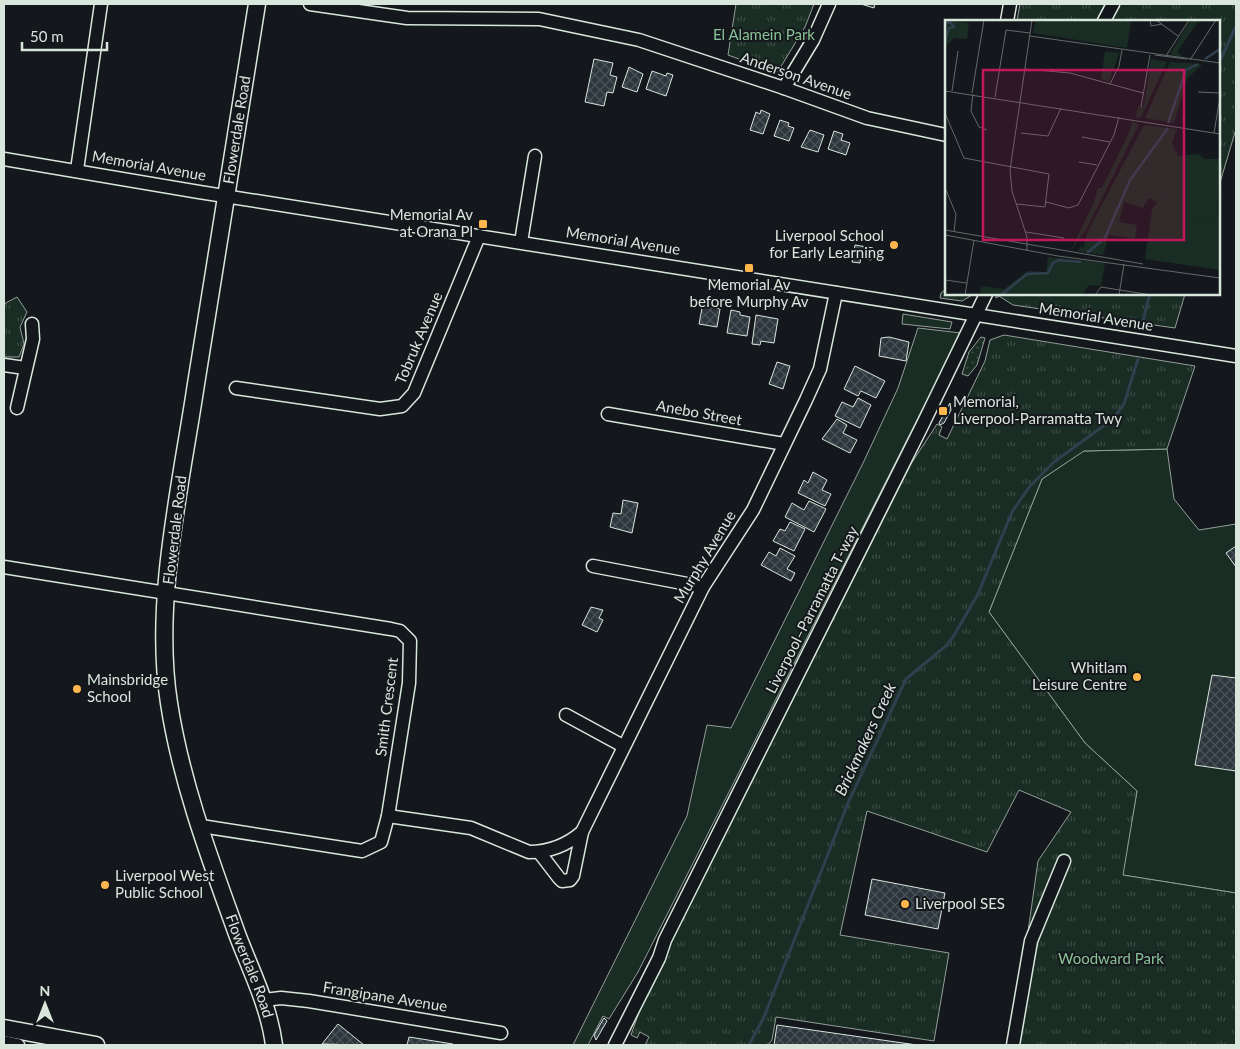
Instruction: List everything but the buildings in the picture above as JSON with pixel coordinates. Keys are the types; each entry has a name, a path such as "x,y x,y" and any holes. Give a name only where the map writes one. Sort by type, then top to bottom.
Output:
{"main road":[{"name":"Flowerdale Road","path":"257,4 180,488 167,591 165,665 169,702 178,749 230,912 264,1000 274,1045"},
{"path":"4,1028 96,1045"}],"street":[{"path":"77,170 101,4"},
{"name":"Anderson Avenue","path":"310,4 407,18 539,19 639,40 784,88 867,118 945,135"},
{"path":"784,88 813,40 829,4"},
{"path":"1007,20 1010,4"},
{"path":"1105,20 1113,4"},
{"path":"521,242 535,156"},
{"name":"Memorial Avenue","path":"4,159 1236,356"},
{"name":"Tobruk Avenue","path":"236,388 380,409 402,406 414,393 479,236"},
{"name":"Murphy Avenue","path":"539,852 562,881 570,880 573,876 582,832 623,746 703,587 752,510 820,369 836,293"},
{"name":"Liverpool–Parramatta T-way","path":"615,1045 659,958 665,940 986,295"},
{"path":"16,408 33,339 32,324"},
{"path":"4,364 25,368"},
{"name":"Anebo Street","path":"608,414 784,444"},
{"path":"593,566 703,587"},
{"path":"4,567 167,591"},
{"name":"Smith Crescent","path":"167,591 391,628 400,631 410,641 410,668 388,816 381,842 362,851 201,826"},
{"path":"566,715 623,746"},
{"path":"388,816 471,828 520,849 539,852 557,848 582,832"},
{"path":"1013,1045 1031,941 1064,860"},
{"name":"Liverpool–Parramatta T-way","path":"606,1045 652,956 665,940"},
{"name":"Frangipane Avenue","path":"264,1000 281,998 309,1001 501,1033"},
{"path":"4,1042 18,1045"}],"green space":[{"name":"El Alamein Park","path":"736,4 814,4 805,27 777,73 728,55"},
{"path":"1020,4 1105,4 1097,20 1017,20"},
{"path":"1119,4 1236,4 1236,129 1220,183 1220,20 1111,20"},
{"path":"945,290 945,295 972,295 962,301 940,298 941,293"},
{"path":"996,295 1185,295 1175,328 1013,305 999,296 996,298"},
{"path":"17,297 27,312 20,327 24,344 19,357 4,357 4,304"},
{"path":"903,314 952,322 950,329 902,324"},
{"path":"918,328 961,333 638,972 609,1019 603,1016 588,1045 573,1045 687,816 707,725 731,728 864,461 898,388"},
{"name":"Woodward Park","path":"1004,335 1195,366 1167,449 1084,451 1042,479 989,612 1085,743 1137,791 1123,875 1236,893 1236,1045 1012,1045 1038,861 1071,812 1019,790 987,852 867,811 840,935 949,953 934,1041 776,1017 772,1040 768,1045 645,1045 649,1037 640,1032 637,1038 631,1035 645,995 911,464 937,424 942,427 939,435 947,439 985,361 990,340"},
{"path":"981,337 985,338 977,365 968,376 962,374 969,352"},
{"name":"Whitlam Leisure Centre","path":"1167,449 1174,499 1199,530 1236,524 1236,893 1122,875 1137,791 1085,743 989,612 1042,479 1083,451"}],"waterway":[{"name":"Brickmakers Creek","path":"1220,61 1236,26"},
{"name":"Brickmakers Creek","path":"1141,328 1150,295"},
{"name":"Brickmakers Creek","path":"749,1045 764,1017 848,803 906,679 947,645 953,637 978,594 1012,512 1030,486 1054,462 1113,419 1124,404 1138,359"}],"place":[{"name":"Memorial Av at Orana Pl","path":"483,224"},
{"name":"Liverpool School for Early Learning","path":"894,245"},
{"name":"Memorial Av before Murphy Av","path":"749,268"},
{"name":"Memorial, Liverpool-Parramatta Twy","path":"943,411"},
{"name":"Whitlam Leisure Centre","path":"1137,677"},
{"name":"Mainsbridge School","path":"77,689"},
{"name":"Liverpool West Public School","path":"105,885"},
{"name":"Liverpool SES","path":"905,904"}]}
